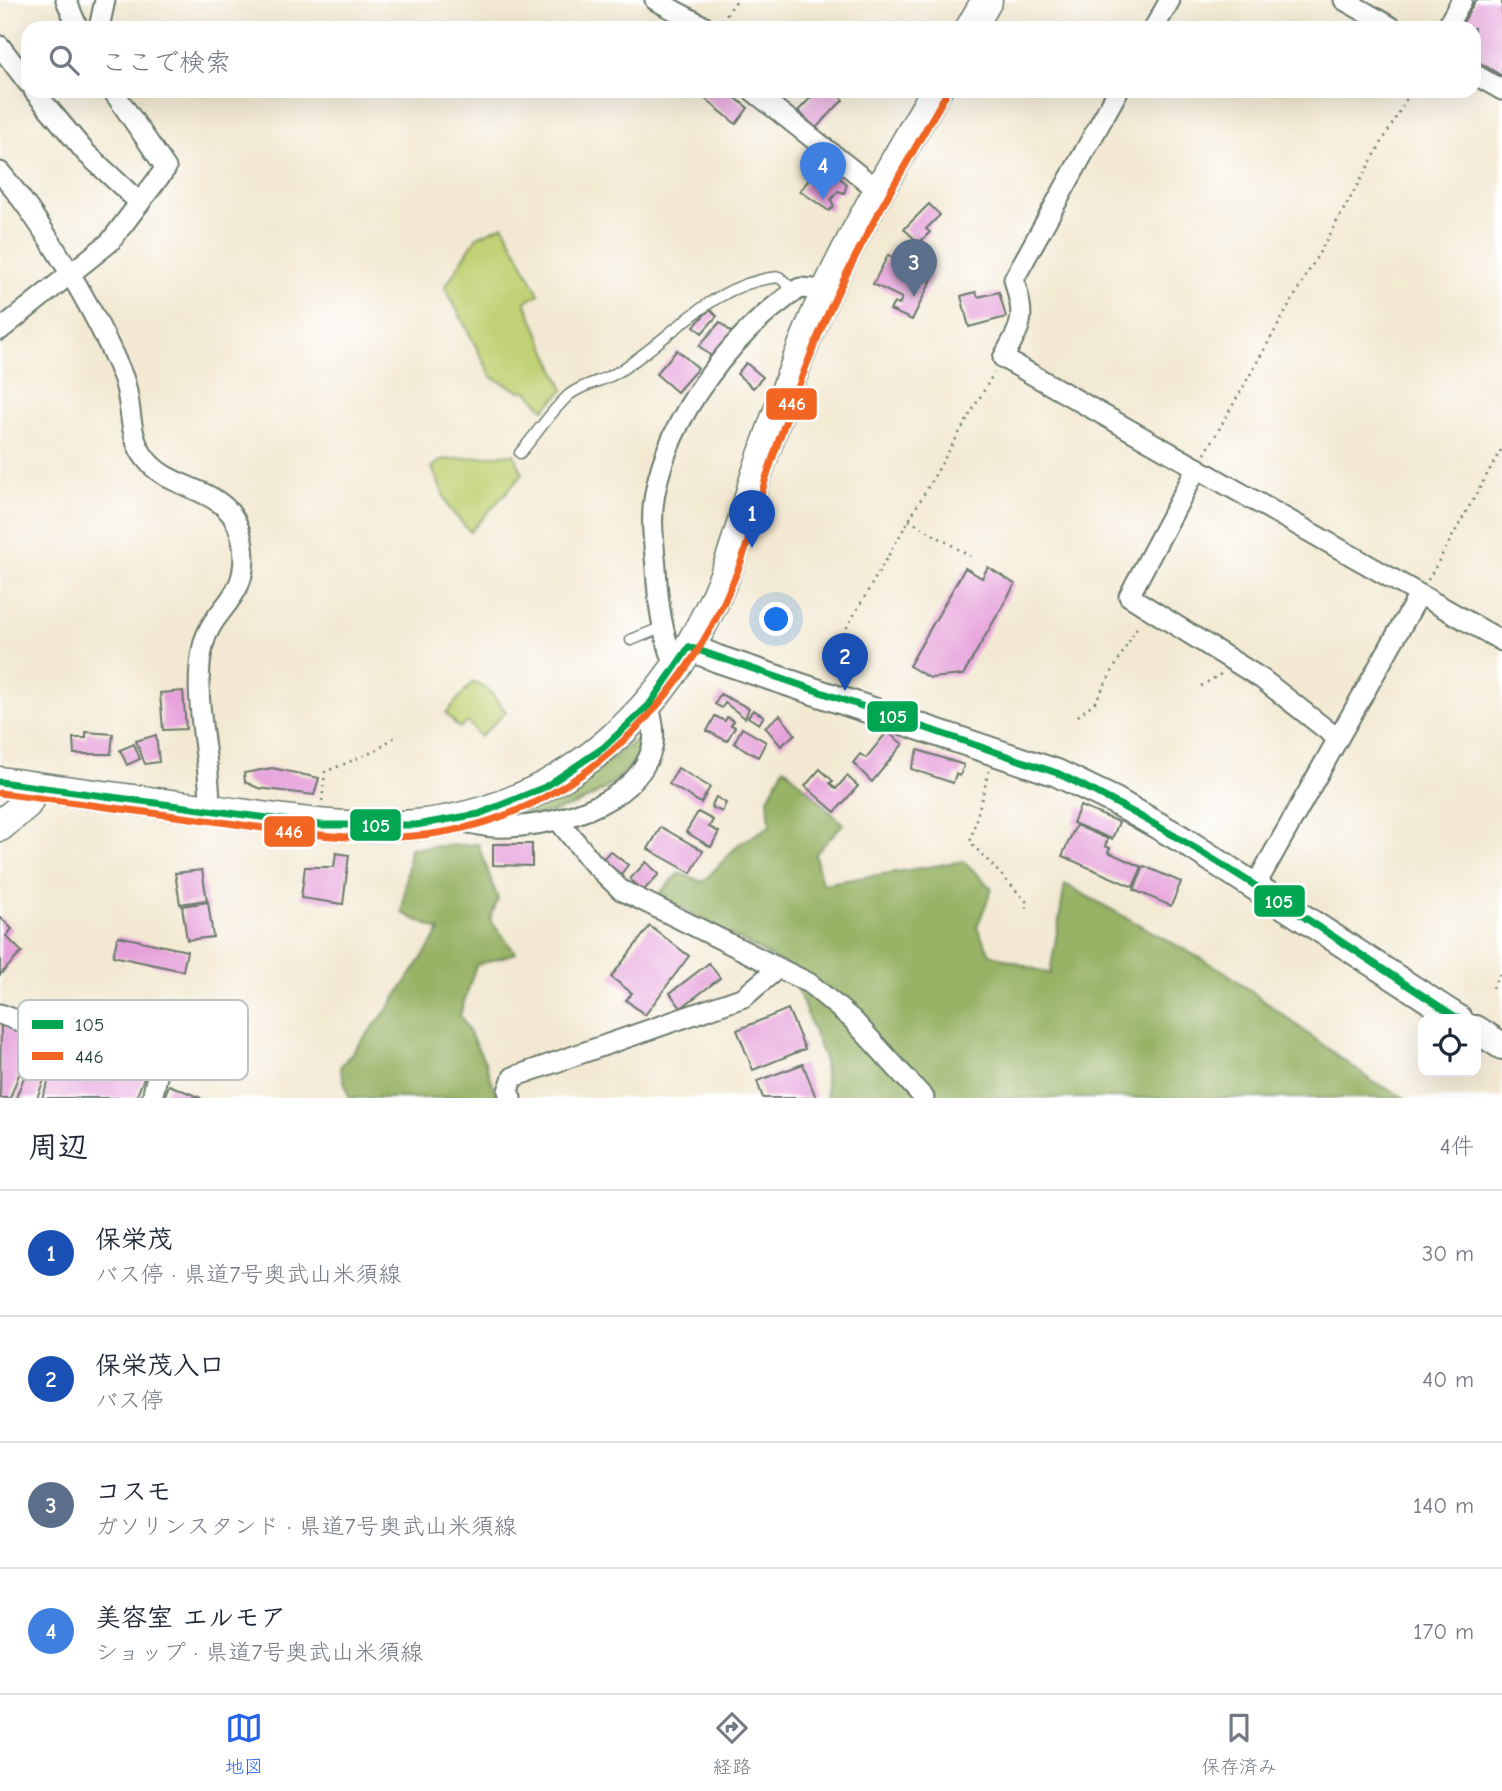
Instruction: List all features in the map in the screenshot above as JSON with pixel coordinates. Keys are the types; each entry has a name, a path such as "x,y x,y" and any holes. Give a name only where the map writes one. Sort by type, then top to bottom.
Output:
{"main road":[{"path":"975,21 987,0"},
{"path":"0,782 320,825 404,826 479,814 545,787 603,748 649,705 683,657 727,572 771,432 809,331 879,191 932,98"},
{"path":"0,826 26,804 35,787"}],"street":[{"path":"66,0 75,21"},
{"path":"100,21 105,0"},
{"path":"655,0 694,21"},
{"path":"1158,21 1170,0"},
{"path":"1344,0 1381,21"},
{"path":"1450,21 1462,0"},
{"path":"0,46 21,74"},
{"path":"1481,78 1502,89"},
{"path":"40,98 86,153 140,203"},
{"path":"0,330 110,242 166,168 118,98"},
{"path":"762,98 879,191"},
{"path":"1114,98 1014,279 1023,314 1021,324 1003,358 1502,641"},
{"path":"0,172 69,273 124,379 133,433 144,458 174,479 218,500 233,516 239,530 243,547 242,572 236,594 213,623 203,644 200,673 210,810"},
{"path":"828,290 800,288 795,291 713,370 691,403 673,442 655,493 653,522 658,604 666,643 683,657 718,659 1058,773 1115,801 1255,886 1452,1014"},
{"path":"1197,468 1132,584 1129,596 1262,679 1337,738"},
{"path":"1255,886 1419,595"},
{"path":"451,820 494,827 558,820 607,801 637,776 652,747 654,733 649,705"},
{"path":"558,820 592,862 621,890 809,983 852,1019 925,1098"},
{"path":"510,1098 508,1091 513,1077 744,997 778,968"},
{"path":"0,1014 18,1021"},
{"path":"1481,1033 1502,1046"},
{"path":"152,1098 156,1080"}],"lane":[{"path":"520,453 571,394 616,373 641,357 719,296 743,284 768,278 779,278 795,291"},
{"path":"631,640 663,627"}],"path":[{"path":"721,21 737,0"},
{"path":"1197,468 1407,98"},
{"path":"836,646 1003,358"},
{"path":"1419,595 1502,448"},
{"path":"909,520 970,556"},
{"path":"1078,716 1095,702 1147,609"},
{"path":"322,806 325,772 375,751 396,736"},
{"path":"994,751 970,842 1027,902 1025,913"},
{"path":"1492,988 1502,970"}],"green space":[{"path":"503,225 539,294 525,302 564,390 544,409 527,391 519,391 492,377 445,287 477,237"},
{"path":"514,454 523,474 470,532 449,508 432,467 442,460"},
{"path":"473,682 488,689 506,712 480,737 468,722 459,728 446,713"},
{"path":"638,738 645,744 622,775 607,787 574,805 517,817 568,792"},
{"path":"784,767 843,824 815,854 822,884 964,861 992,889 977,927 990,954 1050,974 1065,884 1224,971 1373,1082 1406,1098 827,1098 824,1059 789,967 658,895 679,873 703,882 739,844 770,826 768,798"},
{"path":"478,844 498,899 490,920 516,953 476,965 460,1015 484,1060 498,1098 349,1098 340,1067 388,1009 440,931 402,913 410,848"}],"building":[{"path":"1476,0 1502,0 1502,76 1481,63 1481,21 1464,21"},
{"path":"704,98 736,98 748,108 736,124"},
{"path":"810,98 843,100 816,128 798,111"},
{"path":"822,163 847,184 844,193 838,191 831,200 834,206 829,211 800,191"},
{"path":"929,204 940,215 926,229 930,232 919,243 904,229"},
{"path":"888,255 933,277 912,320 890,310 894,303 899,305 902,298 873,284"},
{"path":"976,292 978,297 999,292 1006,317 969,327 961,296"},
{"path":"710,309 717,316 702,333 694,326"},
{"path":"720,322 732,333 711,356 699,346"},
{"path":"677,350 698,368 677,392 656,374"},
{"path":"746,363 763,377 753,388 737,374"},
{"path":"988,567 1015,584 963,675 930,678 909,666 965,568 982,578"},
{"path":"183,691 186,729 163,730 160,693"},
{"path":"720,694 749,708 745,718 725,703 722,708 715,704"},
{"path":"753,710 764,716 759,724 748,717"},
{"path":"780,715 795,734 781,746 765,727"},
{"path":"715,716 725,721 727,717 734,721 731,725 735,727 727,741 707,731"},
{"path":"742,728 766,742 758,757 734,743"},
{"path":"86,732 113,734 111,754 74,754 73,738 86,738"},
{"path":"887,732 903,744 872,782 853,763 860,754 866,758"},
{"path":"156,735 159,762 145,764 136,741"},
{"path":"134,744 140,759 127,765 120,750"},
{"path":"918,750 964,765 960,776 956,774 953,783 911,769"},
{"path":"272,768 319,778 314,795 258,788 245,782 244,773"},
{"path":"678,768 710,787 701,803 669,784"},
{"path":"820,769 833,781 830,783 836,789 847,776 858,786 835,812 805,786"},
{"path":"716,797 726,803 722,812 711,807"},
{"path":"1080,806 1119,822 1112,839 1073,823"},
{"path":"698,812 713,820 709,827 719,832 711,847 686,832"},
{"path":"1076,825 1108,839 1105,846 1110,848 1108,852 1142,867 1133,887 1062,856"},
{"path":"661,827 703,851 691,873 648,849"},
{"path":"493,844 532,844 532,866 493,865"},
{"path":"610,851 628,865 621,874 602,860"},
{"path":"336,853 349,855 343,904 301,898 305,867 334,867"},
{"path":"646,862 659,874 643,891 630,879"},
{"path":"1144,866 1181,882 1171,906 1134,890"},
{"path":"202,870 207,900 180,904 175,873"},
{"path":"208,902 213,937 187,940 182,906"},
{"path":"0,917 12,929 6,936 22,952 0,975"},
{"path":"650,926 689,956 645,1015 626,1000 632,993 611,977"},
{"path":"118,936 187,951 183,971 113,956"},
{"path":"709,963 720,978 681,1008 670,993"},
{"path":"788,1009 805,1049 753,1070 737,1030"},
{"path":"1,1023 18,1029 18,1077 10,1098 0,1098"},
{"path":"803,1064 816,1098 763,1098 757,1081"},
{"path":"23,1080 44,1080 37,1098 16,1098"},
{"path":"49,1080 143,1080 136,1098 42,1098"},
{"path":"169,1085 201,1098 164,1098"}],"transit line":[{"name":"446","path":"0,793 313,834 413,836 468,827 519,809 567,784 610,753 649,715 683,673 712,627 740,565 766,478 809,358 830,309 876,217 944,98"},
{"name":"105","path":"689,647 1057,773 1212,858 1451,1014"},
{"name":"105","path":"0,782 320,825 416,825 479,814 545,787 603,748 649,705 689,647"}],"place":[{"name":"美容室 エルモア","path":"823,200"},
{"name":"コスモ","path":"914,297"},
{"name":"保栄茂","path":"752,548"},
{"name":"保栄茂入口","path":"845,691"}]}
